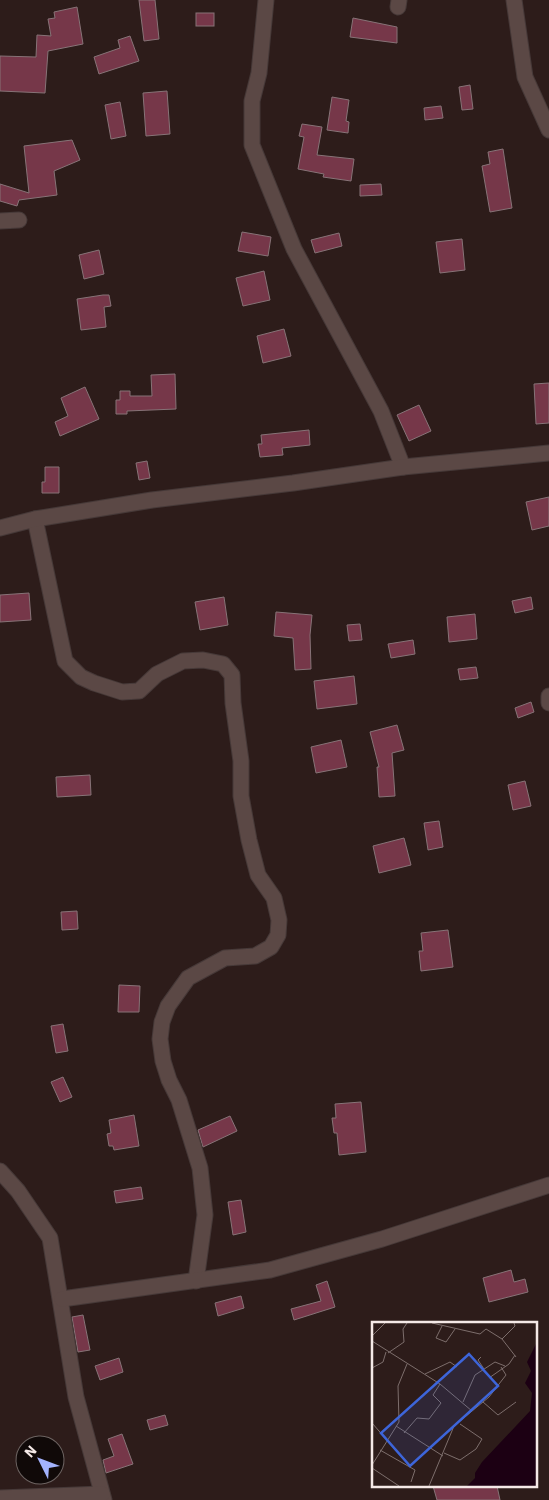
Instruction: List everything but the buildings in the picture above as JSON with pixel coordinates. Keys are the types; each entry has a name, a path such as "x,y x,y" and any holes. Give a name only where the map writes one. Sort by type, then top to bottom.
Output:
{"street":[{"path":"266,0 259,73 252,101 252,145 294,249 381,411 403,467"},
{"path":"514,0 525,76 549,130"},
{"path":"0,221 19,220"},
{"path":"0,528 35,520 152,500 293,483 403,467 549,453"},
{"path":"35,520 65,661 81,676 94,683 122,692 139,691 157,674 183,661 203,660 223,664 232,675 233,703 241,761 241,796 249,840 258,875 274,898 279,920 278,935 271,947 255,956 224,958 188,978 168,1006 162,1022 160,1039 163,1061 169,1080 179,1100 200,1168 205,1215 196,1280"},
{"path":"549,696 549,703"},
{"path":"0,1171 18,1191 50,1238 62,1299 62,1321 76,1398 103,1497 0,1498"},
{"path":"62,1299 270,1270 382,1239 549,1185"}]}
